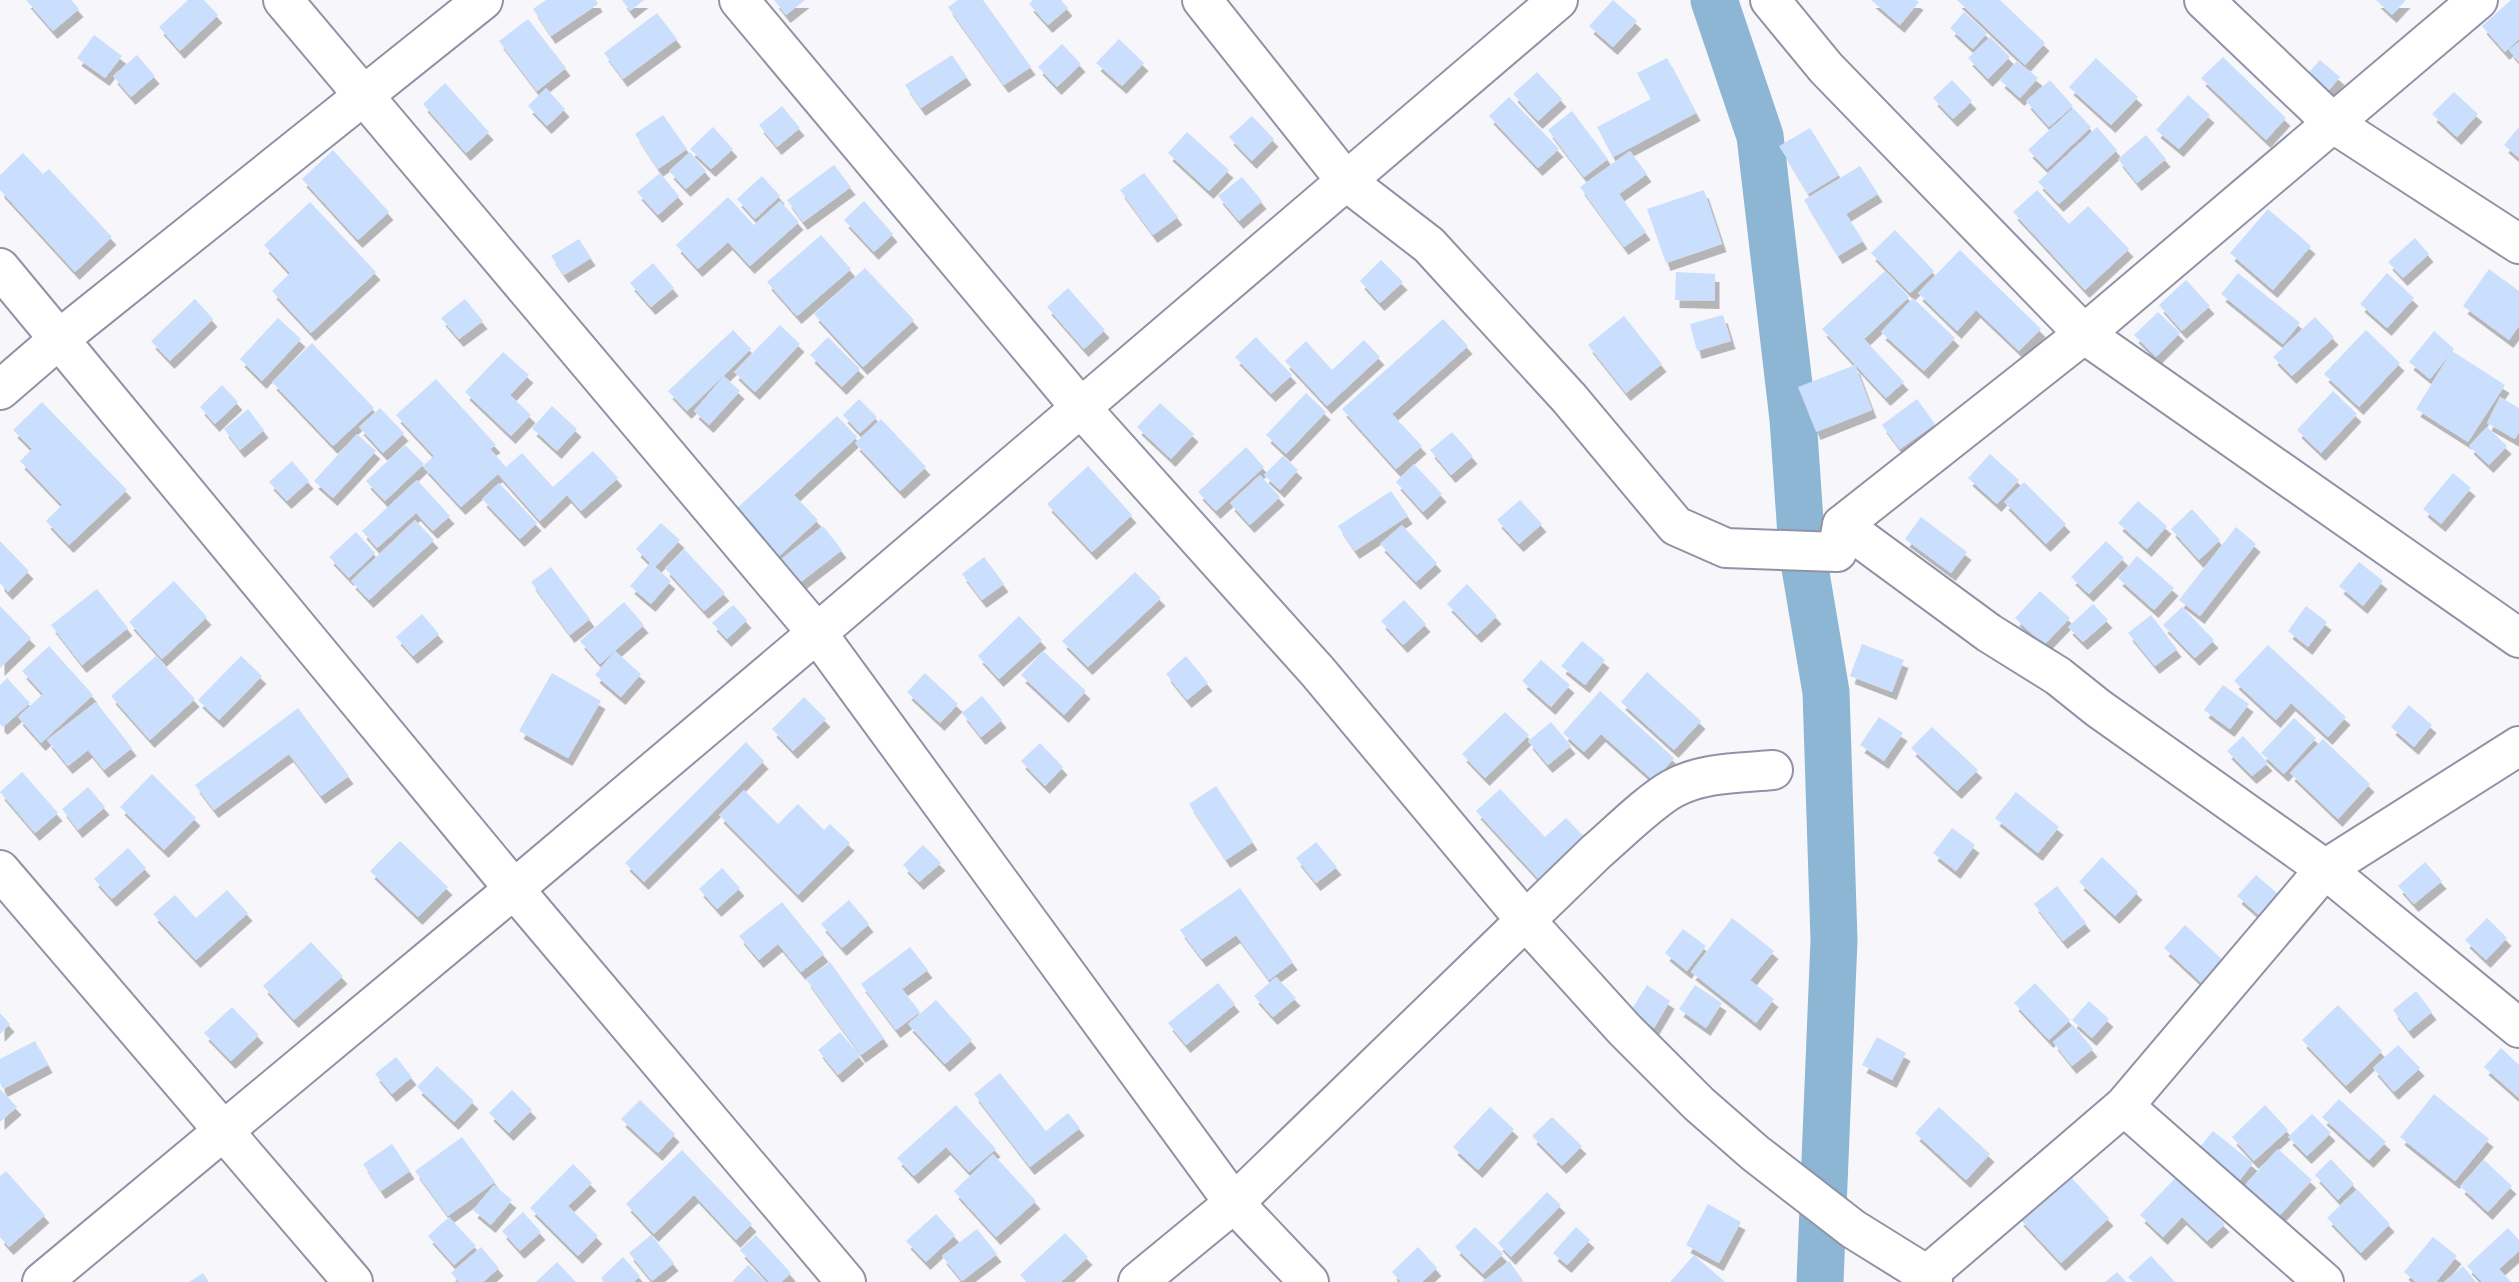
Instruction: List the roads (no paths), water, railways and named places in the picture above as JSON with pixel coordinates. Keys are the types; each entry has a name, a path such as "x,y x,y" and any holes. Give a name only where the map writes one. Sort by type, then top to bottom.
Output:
{"street":[{"path":"283,0 817,633 1234,1203 1309,1282"},
{"path":"0,390 58,340 483,0"},
{"path":"740,0 1081,408 1318,672 1527,922 1624,1029 1699,1104 1755,1153 1853,1229 1930,1278 2124,1106 2325,869 2519,746"},
{"path":"1202,0 1346,181 1429,245 1569,398 1676,526 1726,548 1837,552 1842,525 2084,334 2478,0"},
{"path":"42,1282 817,633 1558,0"},
{"path":"1770,0 1826,68 2084,334 2519,638"},
{"path":"2204,0 2334,124 2519,244"},
{"path":"0,268 514,889 846,1282"},
{"path":"1842,525 1989,633 2058,676 2098,708 2325,869 2519,1028"},
{"path":"1138,1282 1234,1203 1527,922 1596,852 1672,789 1706,776 1773,770"},
{"path":"0,870 353,1282"},
{"path":"2124,1106 2325,1282"}],"waterway":[{"path":"1714,0 1760,136 1793,419 1802,550 1826,692 1834,940 1820,1282"}]}
